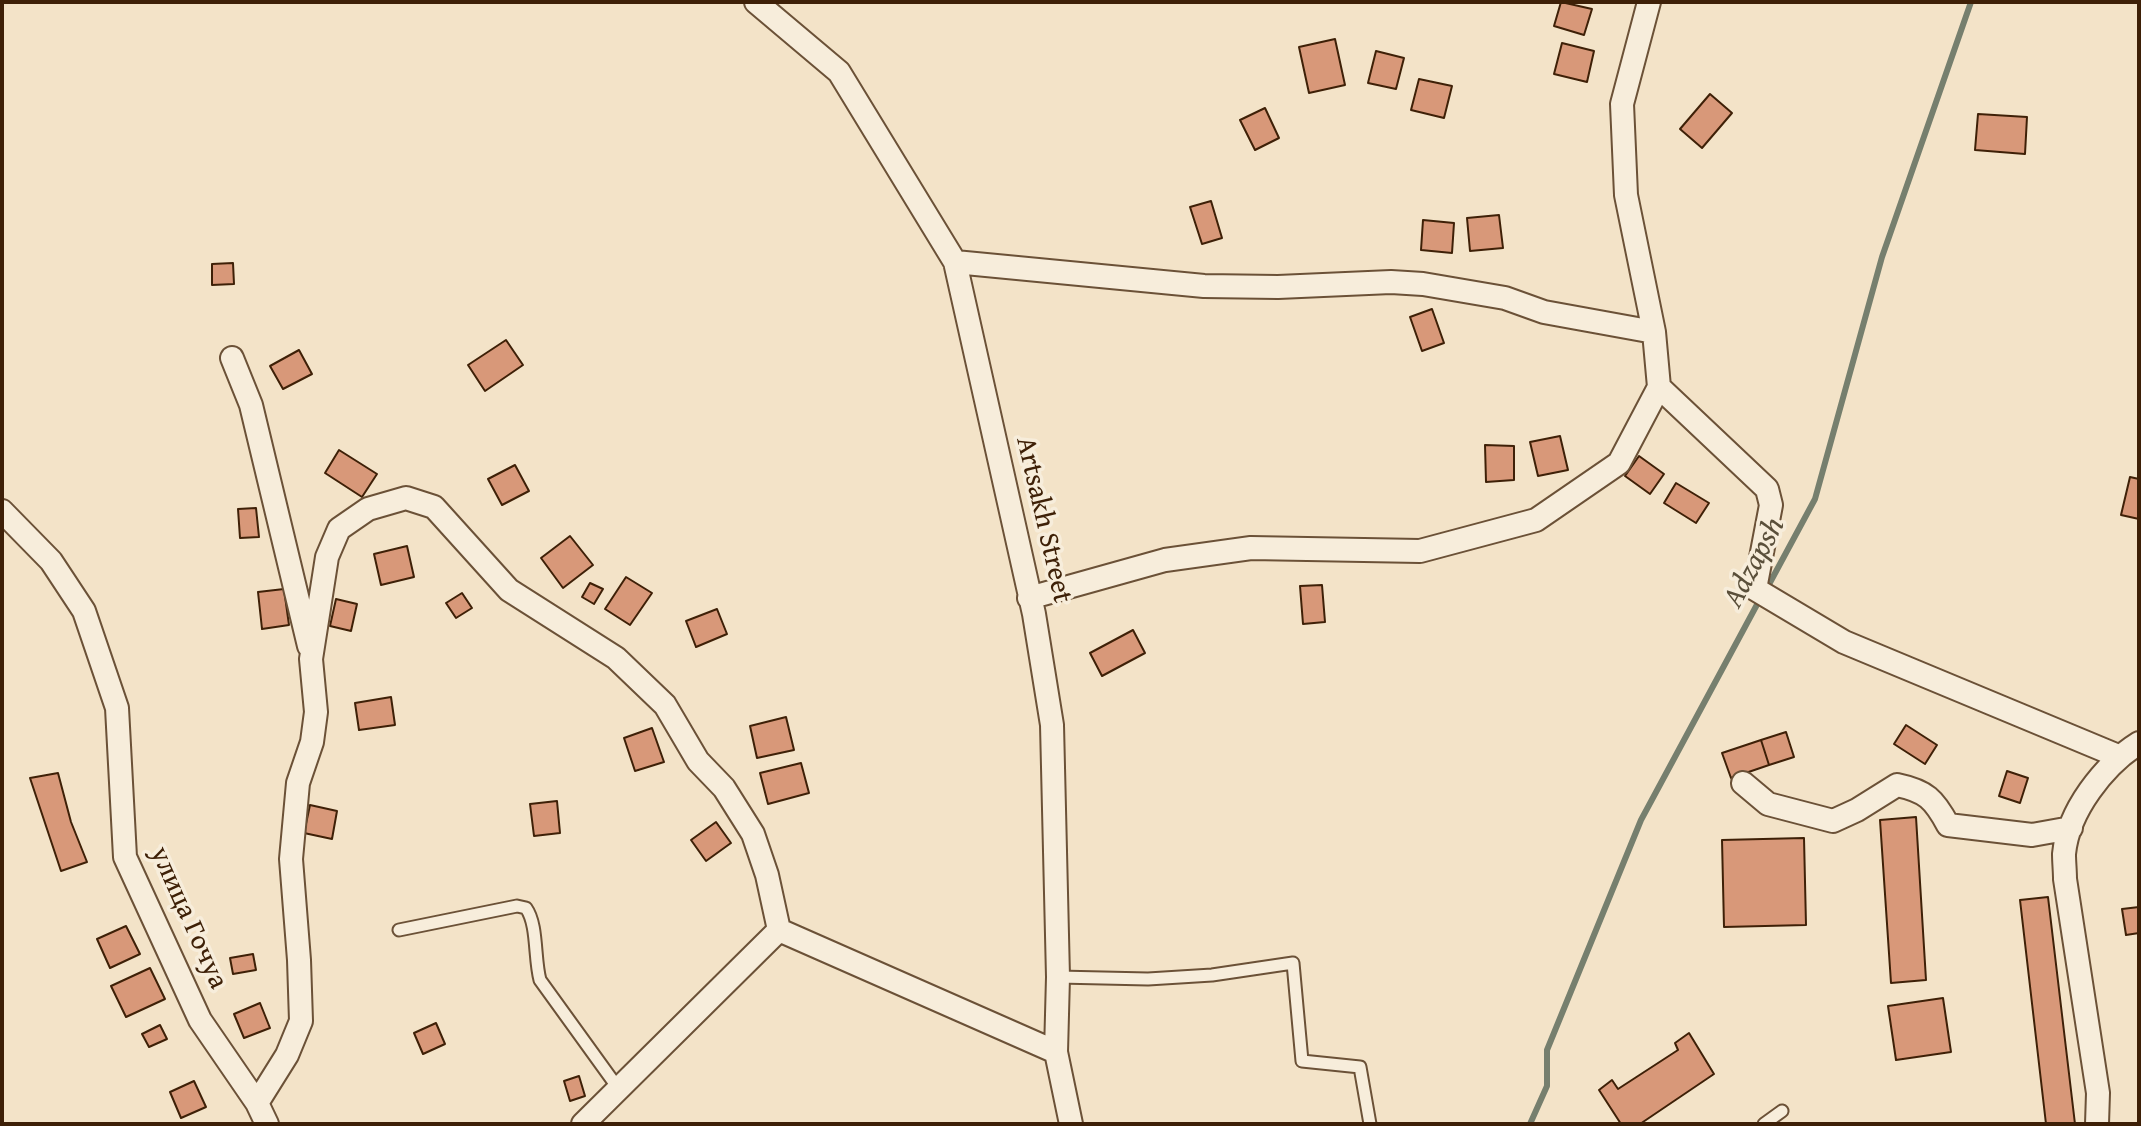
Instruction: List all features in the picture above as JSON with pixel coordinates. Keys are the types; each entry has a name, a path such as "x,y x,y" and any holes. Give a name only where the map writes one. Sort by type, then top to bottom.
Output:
{"street":[{"name":"Artsakh Street","path":"756,2 839,72 955,262 1029,598 1052,725 1058,977 1056,1052 1071,1124"},
{"path":"1029,598 1165,560 1251,548 1420,551 1536,520 1619,463 1659,387 1654,332 1626,195 1622,104 1649,2"},
{"path":"955,262 1204,286 1423,284 1505,298 1544,312 1654,332"},
{"path":"232,358 251,405 311,659 316,712 312,742 298,783 291,859 301,1021 287,1055 257,1103"},
{"path":"1659,387 1767,489 1771,505 1755,589 1844,642 2118,756"},
{"path":"311,659 327,557 339,529 368,509 406,498 434,507 509,590 616,658 665,705 698,761 724,788 753,834 767,875 779,930"},
{"name":"улица Гочуа","path":"2,511 51,561 84,611 117,708 125,857 200,1020 257,1103 267,1124"},
{"path":"2097,1124 2098,1093 2065,879 2064,854 2071,828 2099,777 2118,756 2139,743"},
{"path":"1743,783 1768,804 1833,821 1897,785 1921,790 1940,810 1948,825 2032,835 2071,828"},
{"path":"779,930 1056,1052"},
{"path":"583,1124 779,930"}],"lane":[{"path":"399,930 517,906 526,908 533,918 534,955 540,980 618,1088"},
{"path":"1058,977 1186,977 1293,963 1302,1061 1360,1067 1370,1124"},
{"path":"1764,1124 1782,1111"}],"building":[{"path":"1561,2 1592,9 1584,35 1554,26"},
{"path":"1335,39 1345,85 1309,93 1299,47"},
{"path":"1562,43 1594,51 1587,82 1554,74"},
{"path":"1376,51 1404,58 1396,89 1368,83"},
{"path":"1419,79 1452,86 1444,118 1411,110"},
{"path":"1710,94 1732,113 1702,148 1680,129"},
{"path":"1265,108 1279,138 1255,150 1240,120"},
{"path":"1978,114 2027,117 2025,154 1975,150"},
{"path":"1211,201 1222,238 1202,244 1190,207"},
{"path":"1499,215 1503,248 1470,251 1467,218"},
{"path":"1423,220 1454,223 1452,253 1421,250"},
{"path":"233,263 234,284 212,285 212,264"},
{"path":"1432,309 1444,343 1422,351 1410,317"},
{"path":"506,340 523,365 485,391 468,365"},
{"path":"299,350 312,374 283,389 270,366"},
{"path":"1560,436 1568,470 1538,476 1530,442"},
{"path":"1485,445 1514,446 1514,480 1486,482"},
{"path":"339,450 377,474 362,497 325,473"},
{"path":"1639,456 1664,474 1650,494 1625,476"},
{"path":"515,465 529,491 502,505 488,479"},
{"path":"2130,477 2139,479 2139,519 2121,515"},
{"path":"1676,483 1709,503 1696,523 1664,503"},
{"path":"256,508 259,537 240,538 238,509"},
{"path":"570,536 593,565 563,588 541,558"},
{"path":"407,546 414,577 381,585 374,554"},
{"path":"626,577 652,593 630,625 605,609"},
{"path":"590,583 603,589 594,604 582,597"},
{"path":"1322,585 1325,622 1303,624 1300,586"},
{"path":"284,589 289,625 262,629 258,592"},
{"path":"462,593 472,608 456,618 446,603"},
{"path":"336,599 357,604 351,631 330,626"},
{"path":"717,609 727,634 696,647 686,621"},
{"path":"1133,630 1145,653 1102,676 1090,653"},
{"path":"391,697 395,725 359,730 355,703"},
{"path":"786,717 794,750 757,758 750,726"},
{"path":"1906,725 1937,745 1925,764 1894,744"},
{"path":"652,728 664,762 635,771 624,738"},
{"path":"1786,732 1794,757 1769,765 1761,740"},
{"path":"1761,740 1769,765 1731,778 1722,753"},
{"path":"801,763 809,793 768,804 760,773"},
{"path":"2007,771 2028,778 2020,803 1999,796"},
{"path":"58,773 71,822 87,862 61,871 30,778"},
{"path":"557,801 560,833 534,836 530,804"},
{"path":"310,805 337,811 332,839 304,833"},
{"path":"1916,817 1926,980 1891,983 1880,820"},
{"path":"716,822 731,843 706,861 691,840"},
{"path":"1804,838 1806,925 1724,927 1722,840"},
{"path":"2048,897 2075,1124 2046,1124 2020,900"},
{"path":"2139,907 2139,933 2126,935 2122,909"},
{"path":"126,926 140,954 110,968 97,939"},
{"path":"253,954 256,970 233,974 230,958"},
{"path":"150,968 165,999 126,1017 111,986"},
{"path":"1943,998 1951,1052 1896,1060 1888,1006"},
{"path":"260,1003 270,1028 244,1038 234,1014"},
{"path":"436,1023 445,1044 423,1054 414,1033"},
{"path":"160,1025 167,1039 149,1047 142,1034"},
{"path":"1689,1033 1714,1074 1640,1124 1621,1124 1599,1090 1612,1080 1618,1089 1678,1050 1675,1043"},
{"path":"579,1076 585,1096 570,1101 564,1081"},
{"path":"194,1081 206,1107 181,1118 170,1092"}],"waterway":[{"name":"Adzapsh","path":"1766,590 1815,499 1882,257 1971,2"},
{"name":"Adzapsh","path":"1530,1124 1547,1086 1547,1050 1641,820 1760,599"}]}
